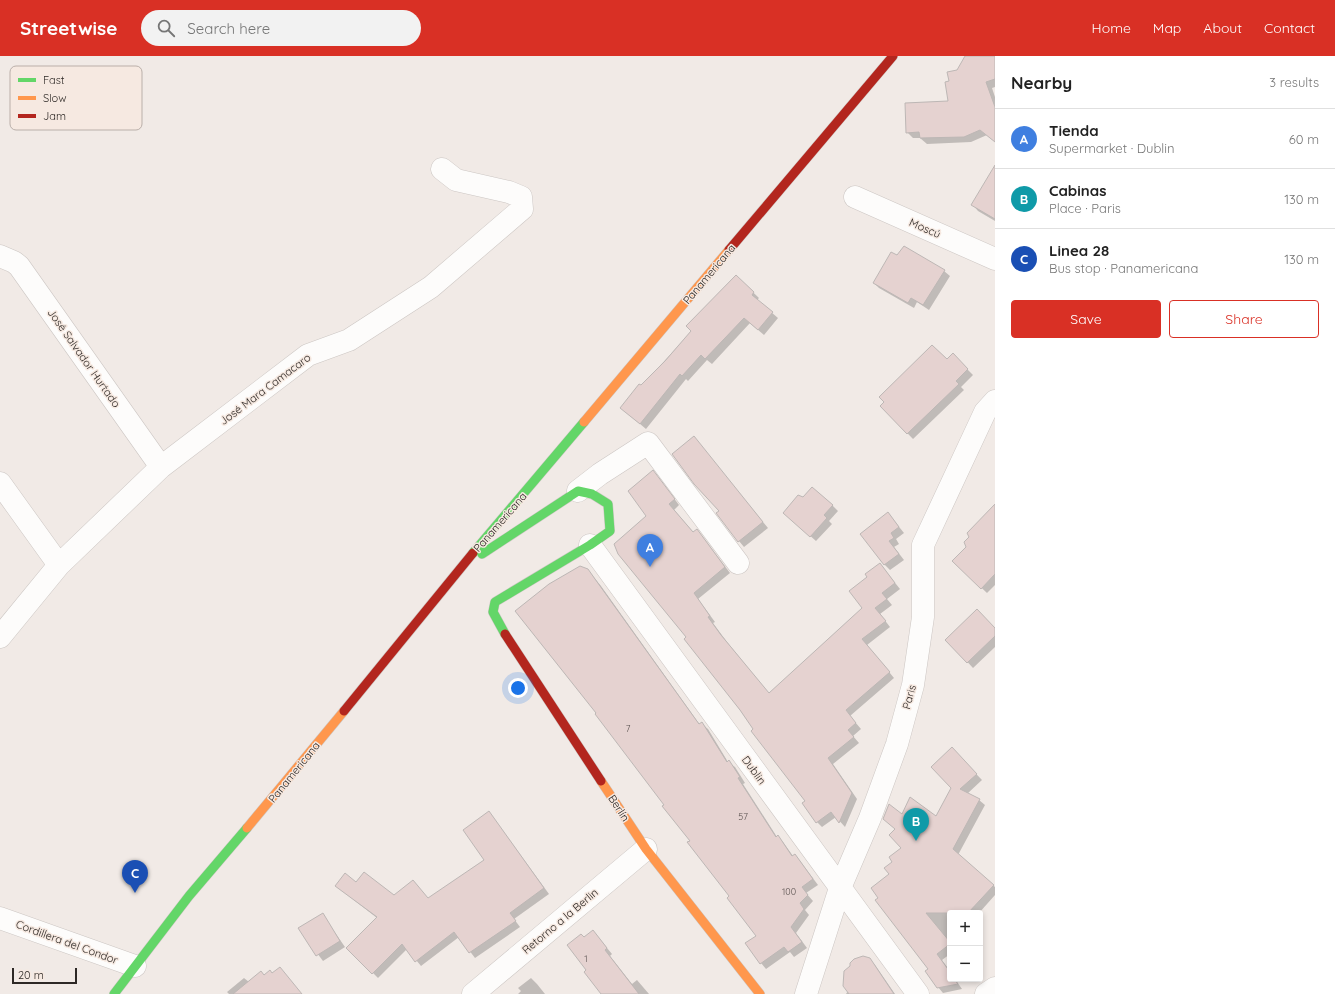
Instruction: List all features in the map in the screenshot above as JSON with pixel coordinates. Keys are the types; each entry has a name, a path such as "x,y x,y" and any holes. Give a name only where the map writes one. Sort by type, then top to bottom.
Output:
{"main road":[{"name":"Panamericana","path":"114,994 189,896 220,862 459,570 893,56"},
{"path":"459,570 578,491 592,494 608,504 610,531 590,545"},
{"name":"Berlín","path":"590,545 495,602 493,612 502,631 646,849 760,994"}],"street":[{"name":"José Mara Camacaro","path":"0,637 59,565 161,467 308,354 349,340 430,286 522,209 521,197 509,192 456,180 442,169"},
{"name":"Moscú","path":"855,197 995,259"},
{"name":"José Salvador Hurtado","path":"0,256 14,262 19,266 161,467"},
{"name":"Paris","path":"806,994 840,888 870,818 897,744 913,685 923,617 923,545 985,412 995,402"},
{"path":"578,491 600,474 648,443 738,563"},
{"path":"0,484 59,565"},
{"name":"Dublin","path":"590,545 918,994"},
{"name":"Retorno a la Berlin","path":"473,994 646,849"},
{"name":"Cordillera del Condor","path":"0,918 135,966"},
{"path":"986,994 995,988"}],"building":[{"path":"965,56 995,56 995,79 986,82 995,107 995,142 980,130 964,137 920,138 919,132 906,133 905,103 948,101 945,82 949,81 947,72 957,70"},
{"path":"995,165 995,219 971,205"},
{"path":"904,246 945,270 923,305 911,298 908,303 873,283 891,252 897,255"},
{"path":"736,275 754,292 752,295 773,312 758,330 744,318 705,359 701,355 682,376 680,374 640,424 620,408 639,384 641,385 665,361 691,331 686,326"},
{"path":"932,345 947,359 953,353 968,369 956,381 959,384 907,434 880,406 884,402 879,397"},
{"path":"694,436 763,522 738,542 716,513 719,511 694,484 672,454"},
{"path":"653,470 675,499 669,504 693,532 697,529 725,567 694,593 710,616 708,617 721,635 769,693 862,608 849,591 867,577 865,574 880,563 895,583 882,593 887,599 875,608 886,621 862,639 890,672 846,710 856,723 848,730 854,737 828,758 852,793 839,823 831,812 816,823 802,803 805,801 751,731 753,729 740,710 684,639 686,637 618,554 614,544 646,516 628,491"},
{"path":"812,487 833,505 824,515 827,518 810,537 783,513 798,495 803,497"},
{"path":"995,504 995,574 981,589 952,561 966,547 964,542 969,537 967,533"},
{"path":"888,512 899,527 891,533 894,538 889,541 899,554 884,565 860,534"},
{"path":"580,566 588,569 699,724 702,722 727,762 729,760 740,777 738,778 776,837 778,835 792,856 795,854 813,879 802,887 808,895 800,903 804,909 791,927 802,942 788,952 784,947 760,964 745,943 756,936 727,898 729,896 687,842 690,841 662,806 664,805 595,714 596,713 515,611 549,584"},
{"path":"977,609 995,628 995,636 967,663 945,640"},
{"path":"952,747 977,774 960,789 980,799 953,849 994,885 971,910 947,910 947,913 926,913 947,938 947,946 937,954 947,968 947,982 956,982 958,984 937,988 925,971 928,969 875,900 878,898 871,888 889,874 884,868 892,862 889,857 901,848 889,835 895,829 883,819 889,804 902,814 910,797 936,816 951,788 931,767"},
{"path":"489,811 544,888 510,913 516,921 469,953 454,932 415,962 402,944 372,974 346,948 377,917 335,886 345,873 356,882 364,872 394,895 413,880 428,898 484,860 463,830"},
{"path":"323,913 340,941 316,956 298,928"},
{"path":"593,930 607,948 605,950 639,994 601,994 584,972 586,970 567,945 581,934 584,937"},
{"path":"863,956 870,958 894,994 849,994 843,986 844,971 850,966 850,963 854,959"},
{"path":"280,967 302,994 233,994 261,971 264,975 270,970 272,973"}],"traffic: fast":[{"path":"473,553 584,422"},
{"path":"482,554 578,491 592,494 608,504 610,531 590,545 495,602 493,612 505,634"},
{"path":"114,994 189,896 247,828"}],"traffic: slow":[{"path":"584,422 729,250"},
{"path":"247,828 344,711"},
{"path":"601,781 646,849 760,994"}],"traffic: jam":[{"path":"729,250 893,56"},
{"path":"344,711 473,553"},
{"path":"505,634 601,781"}],"place":[{"name":"Tienda","path":"650,567"},
{"name":"Cabinas","path":"916,841"},
{"name":"Linea 28","path":"135,893"}]}
